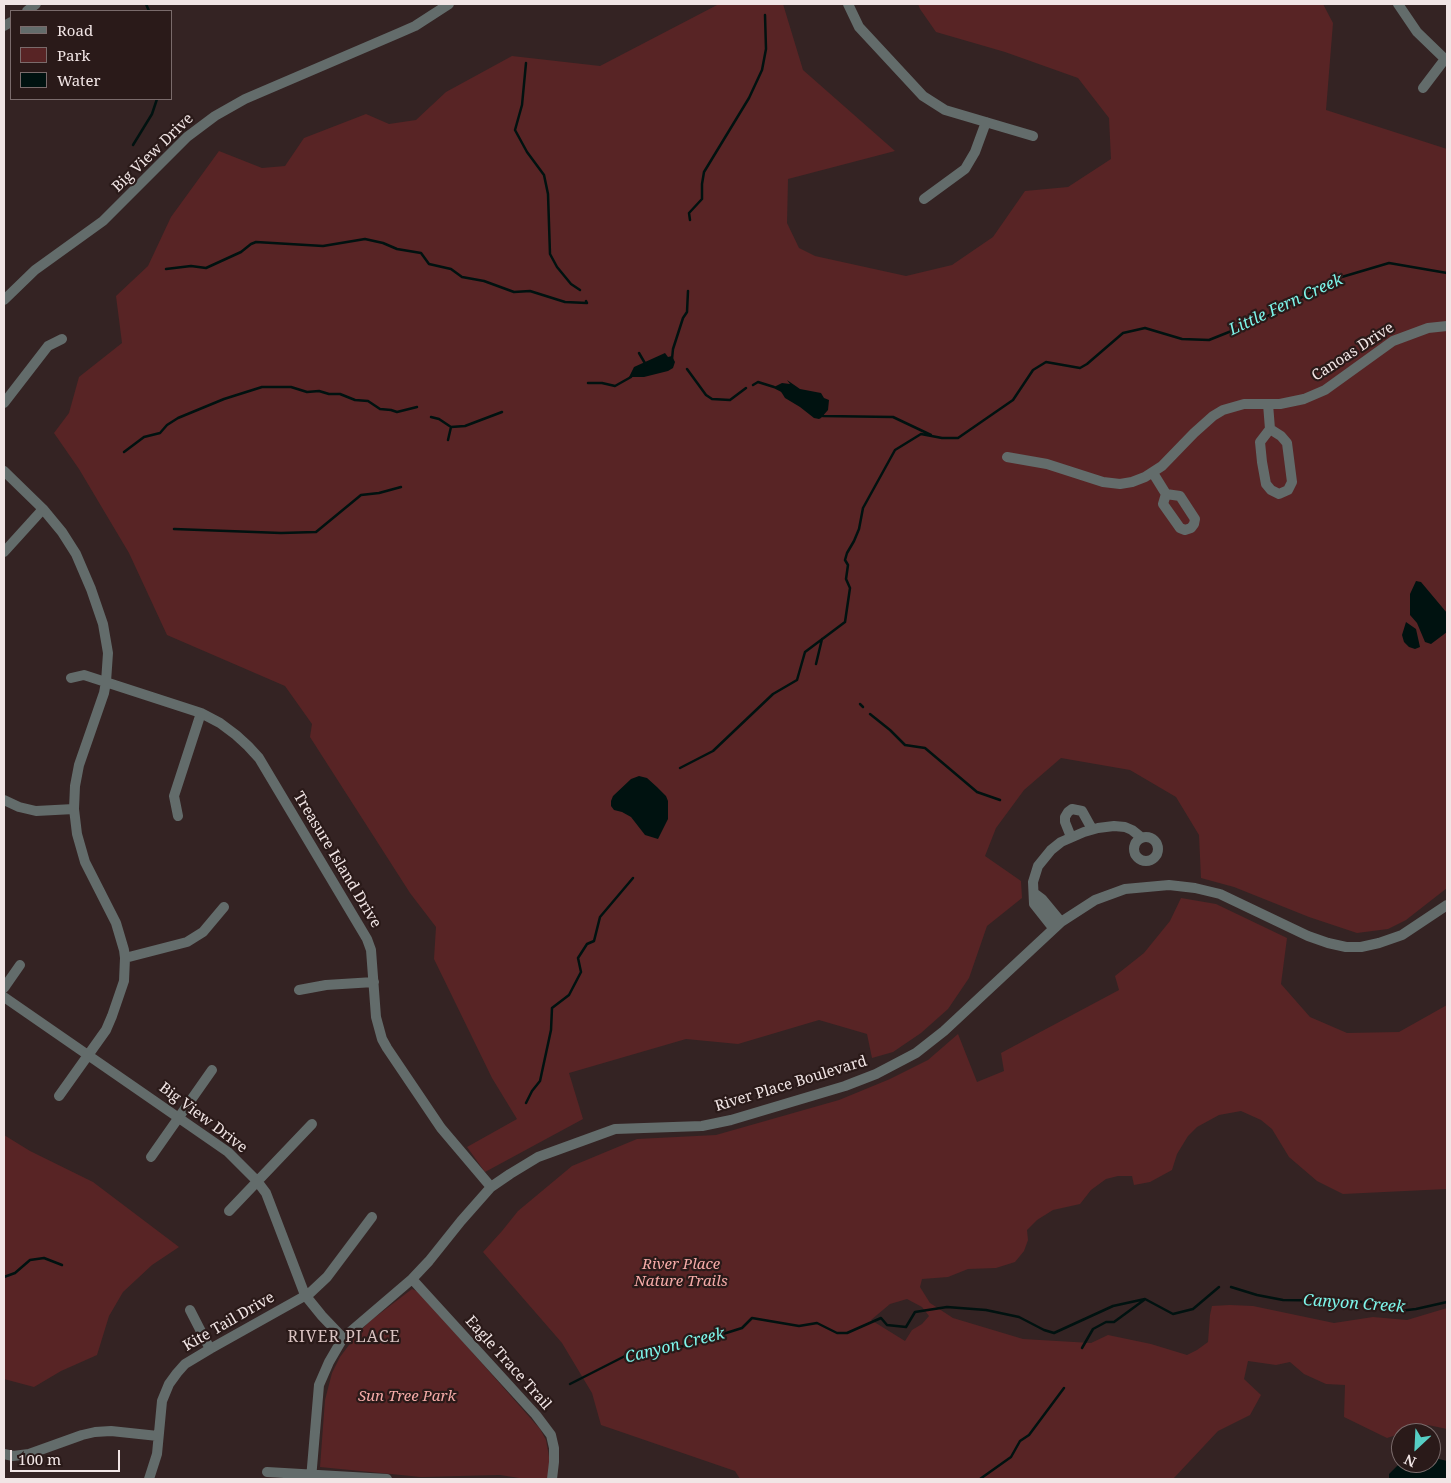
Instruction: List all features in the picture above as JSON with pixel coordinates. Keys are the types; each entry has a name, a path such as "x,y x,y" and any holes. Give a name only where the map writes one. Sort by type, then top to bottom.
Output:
{"street":[{"name":"Big View Drive","path":"4,300 35,270 103,221 188,137 215,116 245,99 407,30 448,4"},
{"path":"848,4 859,28 923,96 945,110 1033,136"},
{"path":"1398,4 1417,32 1446,60 1423,88"},
{"path":"924,199 965,169 975,152 986,122"},
{"name":"Canoas Drive","path":"1007,457 1047,464 1103,482 1120,484 1132,482 1153,473 1162,466 1213,416 1234,406 1294,402 1312,396 1325,390 1393,341 1428,328 1447,326"},
{"path":"4,403 48,346 62,339"},
{"path":"1268,404 1270,429 1260,442 1266,484 1271,490 1279,494 1288,490 1292,482 1287,443 1281,436 1270,429"},
{"path":"4,471 44,509 76,554 103,624 108,653 104,693 79,765 75,786 74,809 77,834 85,862 116,923 124,950 124,981 106,1030 59,1096"},
{"path":"1153,473 1166,494"},
{"path":"4,552 44,509"},
{"name":"Treasure Island Drive","path":"70,678 84,675 201,713 220,723 236,735 259,758 367,939 371,950 376,1017 382,1039 441,1128 491,1187"},
{"path":"178,816 174,796 201,713"},
{"path":"4,800 19,807 36,811 74,809"},
{"path":"1071,838 1065,822 1065,816 1072,809 1082,811 1092,829"},
{"path":"1057,925 1034,904 1034,882 1038,866 1051,850 1071,838 1092,829 1114,826 1132,830 1142,838"},
{"name":"River Place Boulevard","path":"311,1477 319,1386 329,1362 343,1338 412,1279 491,1187 538,1157 615,1130 702,1126 731,1120 845,1086 876,1074 916,1053 944,1031 1057,925 1095,900 1125,889 1169,885 1195,888 1220,894 1315,938 1346,947 1361,947 1379,943 1402,934 1447,905"},
{"path":"125,958 187,942 203,932 224,907"},
{"path":"4,988 20,965"},
{"path":"299,990 326,985 374,982"},
{"name":"Big View Drive","path":"4,997 228,1152 266,1193 305,1295 343,1338"},
{"path":"151,1157 212,1070"},
{"path":"229,1211 312,1124"},
{"name":"Kite Tail Drive","path":"149,1479 157,1454 162,1401 169,1384 177,1373 186,1364 305,1295 327,1278 372,1217"},
{"name":"Eagle Trace Trail","path":"412,1279 536,1415 550,1435 554,1448 552,1479"},
{"path":"190,1310 210,1349"},
{"path":"4,1454 13,1456 29,1454 95,1432 111,1431 158,1436"},
{"path":"267,1472 311,1477 387,1479"}],"green space":[{"path":"719,4 783,4 803,70 895,151 788,179 787,223 799,248 815,256 906,276 952,265 993,237 1025,191 1068,187 1111,159 1109,118 1078,78 1005,52 936,32 918,4 1323,4 1333,23 1326,110 1447,149 1447,888 1406,920 1388,929 1357,933 1309,917 1234,887 1201,878 1199,835 1176,797 1130,770 1061,758 1024,790 996,828 985,856 1021,881 1022,898 987,926 969,978 948,1009 921,1033 893,1052 872,1058 867,1034 819,1020 738,1044 686,1039 569,1073 583,1119 485,1172 467,1147 517,1119 492,1078 434,959 436,927 410,893 310,737 312,724 285,686 167,635 129,553 79,469 54,433 69,413 79,377 122,343 116,296 148,266 171,217 219,151 262,168 285,166 304,138 366,114 389,124 416,120 446,92 512,56 600,66"},
{"name":"River Place Nature Trails","path":"1181,898 1216,904 1287,938 1281,984 1310,1017 1347,1033 1399,1032 1447,1005 1447,1189 1343,1194 1317,1181 1289,1157 1272,1129 1261,1120 1241,1111 1219,1115 1197,1127 1188,1136 1177,1154 1172,1170 1150,1182 1134,1185 1132,1176 1118,1176 1106,1179 1091,1190 1080,1204 1053,1210 1037,1220 1027,1230 1028,1240 1024,1251 1015,1262 996,1268 968,1269 948,1277 922,1279 920,1287 930,1303 953,1318 1023,1339 1091,1343 1108,1335 1151,1344 1187,1355 1208,1342 1212,1306 1253,1306 1334,1323 1373,1317 1407,1320 1447,1308 1447,1429 1441,1428 1441,1423 1391,1423 1391,1437 1387,1438 1344,1417 1345,1385 1326,1384 1304,1374 1290,1362 1276,1365 1248,1361 1244,1379 1261,1395 1250,1415 1218,1431 1173,1479 740,1479 735,1471 601,1425 592,1393 562,1343 483,1252 518,1211 572,1166 637,1139 716,1135 839,1100 890,1079 928,1060 958,1034 977,1082 1004,1071 1001,1053 1119,990 1115,976 1144,953 1170,921","holes":["907,1299 922,1307 929,1316 922,1324 912,1330 905,1341 871,1320 890,1304"]},
{"path":"4,1135 30,1151 93,1182 179,1247 152,1265 123,1292 109,1316 97,1355 61,1371 34,1387 4,1379"},
{"name":"Sun Tree Park","path":"412,1289 419,1292 540,1429 546,1440 550,1463 548,1479 526,1479 500,1475 421,1477 320,1467 325,1400 332,1373 340,1357 358,1333 370,1321"}],"water":[{"path":"665,353 668,357 672,356 675,362 673,368 644,377 629,377 634,367"},
{"path":"787,380 800,389 821,393 824,398 829,400 828,410 821,418 814,418 785,398 780,390 774,387 782,383 790,384"},
{"path":"1416,581 1421,582 1447,613 1447,632 1431,644 1425,642 1417,623 1410,615 1410,594"},
{"path":"1406,622 1416,629 1420,647 1415,649 1409,647 1404,642 1402,635"},
{"path":"639,776 647,778 666,796 668,801 668,819 658,839 645,835 631,817 614,810 611,806 613,796 631,779"},
{"path":"1441,1460 1447,1461 1447,1479 1389,1479 1391,1472 1441,1473"}],"waterway":[{"path":"146,4 149,10"},
{"path":"690,220 689,213 702,199 704,172 749,98 762,70 766,49 765,15"},
{"path":"526,63 522,105 515,130 527,152 544,175 548,194 550,254 557,267 571,284 580,290"},
{"path":"133,145 152,114 157,100"},
{"path":"166,269 191,266 206,268 241,252 256,242 323,246 365,239 383,243 397,249 421,253 429,264 451,269 462,277 484,281 514,292 530,291 565,302 587,303 586,301"},
{"name":"Little Fern Creek","path":"680,768 713,751 773,694 797,680 805,652 845,622 850,588 846,579 848,565 845,560 847,553 859,529 863,508 895,450 921,434 942,438 958,438 1013,400 1033,370 1046,362 1080,368 1123,333 1145,328 1182,339 1209,340 1264,318 1335,279 1389,263 1447,273"},
{"path":"672,359 673,349 683,318 687,312 688,291"},
{"path":"639,353 646,365"},
{"path":"687,369 706,395 712,399 730,400 746,388"},
{"path":"588,383 602,383 615,386 631,377"},
{"path":"753,385 758,382 782,391"},
{"path":"124,452 144,437 160,433 167,425 178,418 224,399 262,387 291,387 307,392 319,391 329,394 340,394 355,400 368,401 380,409 397,412 417,407"},
{"path":"431,417 439,419 451,427 465,426 502,412"},
{"path":"821,414 823,416 893,417 931,435"},
{"path":"448,440 451,427"},
{"path":"174,529 281,533 316,532 361,495 379,493 401,487"},
{"path":"816,664 822,639"},
{"path":"860,704 863,707"},
{"path":"870,714 905,745 925,748 977,792 1000,800"},
{"name":"Little Fern Creek","path":"526,1103 540,1081 551,1030 552,1008 569,995 581,972 578,958 587,944 594,941 600,917 633,878"},
{"path":"4,1277 15,1273 30,1260 44,1258 62,1265"},
{"name":"Canyon Creek","path":"570,1384 629,1354 685,1346 742,1328 752,1318 799,1326 817,1323 837,1333 847,1333 881,1318 887,1325 906,1327 915,1312 947,1307 986,1310 1019,1317 1054,1333 1113,1306 1145,1299 1173,1314 1193,1309 1219,1287"},
{"name":"Canyon Creek","path":"1231,1287 1283,1300 1357,1301 1399,1311 1447,1302"},
{"path":"1082,1348 1093,1329 1106,1322 1114,1322 1144,1300"},
{"path":"980,1479 1011,1457 1020,1441 1029,1435 1064,1388"}],"district":[{"name":"RIVER PLACE","path":"344,1337"}]}
